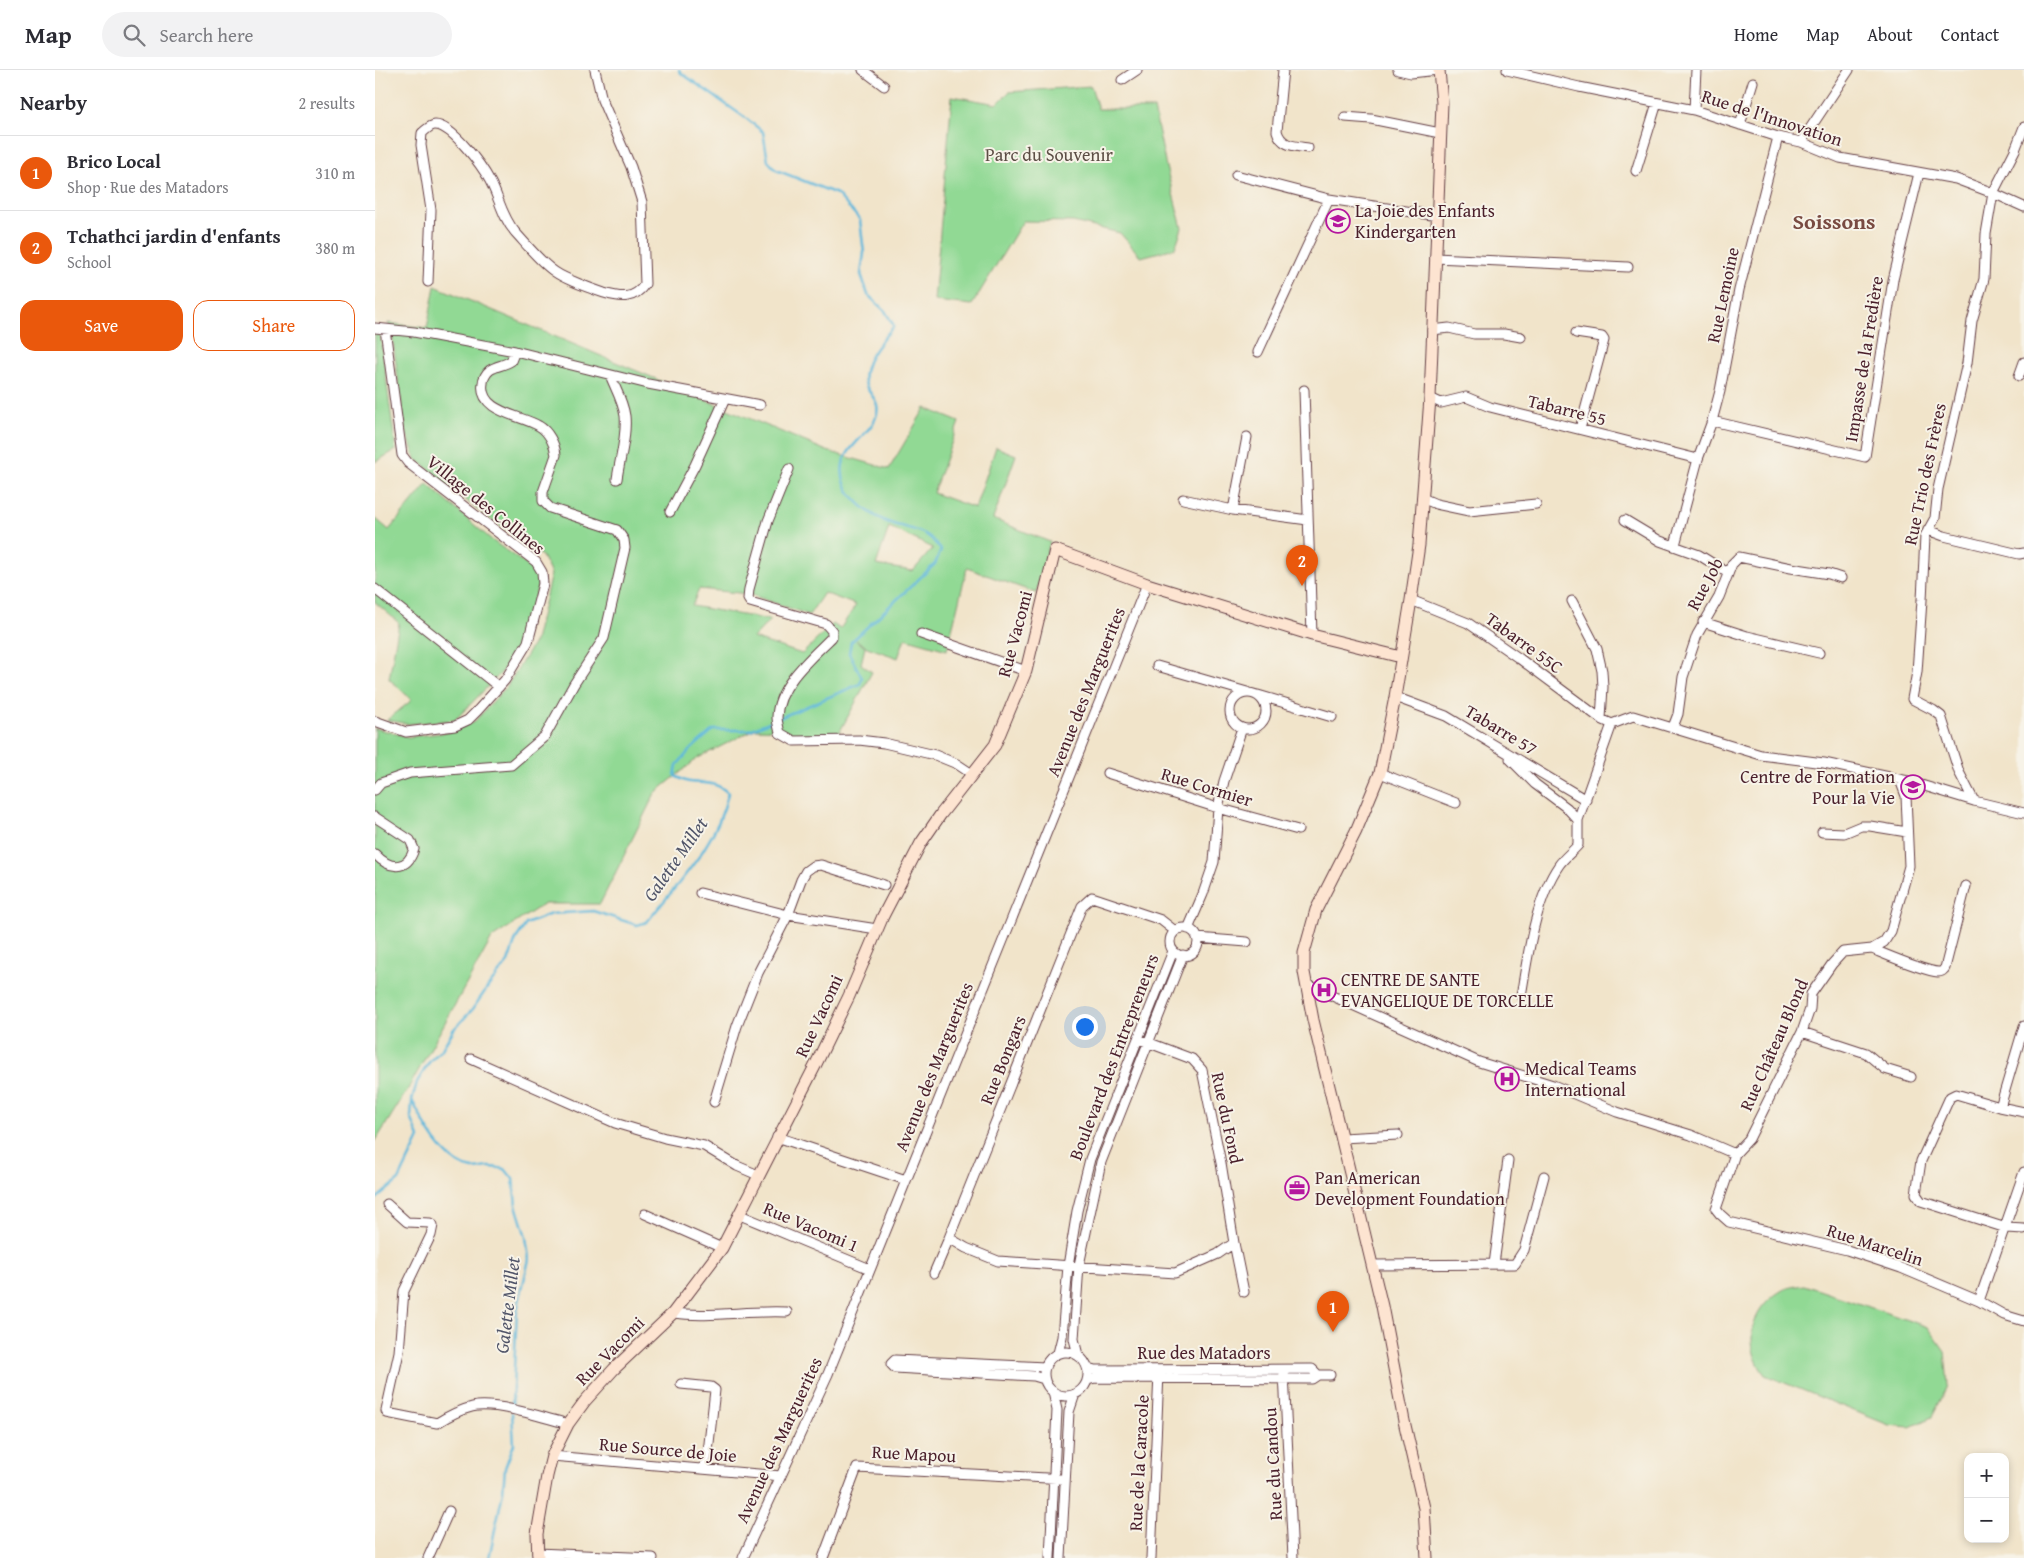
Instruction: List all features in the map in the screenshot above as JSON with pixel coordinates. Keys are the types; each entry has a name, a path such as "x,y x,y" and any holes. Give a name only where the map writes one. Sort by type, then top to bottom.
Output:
{"main road":[{"path":"1427,1558 1424,1508 1373,1265 1313,1020 1308,985 1304,972 1304,953 1316,910 1356,831 1380,773 1411,600 1419,545 1430,398 1442,103 1438,70"},
{"name":"Rue Vacomi","path":"538,1556 537,1534 552,1456 568,1424 585,1401 614,1369 673,1313 722,1248 777,1137 816,1064 849,996 877,929 921,843 971,774 995,745 1026,671 1055,550 1147,584"},
{"path":"1147,584 1312,635 1401,657"}],"street":[{"path":"428,282 431,210 421,145 422,133 435,125 446,129 456,136 489,179 507,222 531,250 556,272 603,292 620,297 631,296 639,292 645,284 641,202 631,166 602,100 595,70"},
{"path":"863,70 885,86"},
{"path":"1122,80 1137,70"},
{"path":"1283,70 1278,136 1285,144 1308,148"},
{"path":"1398,70 1411,73 1438,70"},
{"name":"Rue de l'Innovation","path":"1507,70 1694,110 1778,137 1801,142 1840,158 1956,179 2024,207"},
{"path":"1694,110 1697,70"},
{"path":"1801,142 1849,70"},
{"path":"1739,124 1753,82"},
{"path":"1636,171 1657,102"},
{"path":"1345,117 1371,119 1440,133"},
{"name":"Rue Trio des Frères","path":"1974,801 1959,772 1941,716 1912,699 1917,672 1925,536 1935,518 1938,489 1967,363 1972,322 1984,279 1986,234 1993,193 2015,150 2024,127"},
{"name":"Rue Lemoine","path":"1675,545 1698,459 1713,421 1739,290 1778,137"},
{"name":"Impasse de la Fredière","path":"1713,421 1865,456 1893,280 1919,173"},
{"path":"1236,175 1329,199 1438,216"},
{"path":"1258,352 1329,199"},
{"path":"1435,258 1628,267"},
{"path":"375,328 415,332 515,351 610,375 761,405"},
{"path":"1432,330 1449,328 1474,334 1504,334 1521,337"},
{"name":"Village des Collines","path":"375,721 407,732 455,726 468,720 499,687 528,642 543,584 542,572 536,562 408,463 402,455 385,330"},
{"path":"1576,333 1602,337 1603,340 1581,429"},
{"path":"375,790 381,784 410,773 511,764 545,736 574,684 604,638 625,548 624,540 617,530 550,508 543,501 543,492 556,454 547,433 539,426 491,407 481,389 483,378 490,370 511,361 515,351"},
{"path":"2019,376 2024,362"},
{"path":"610,375 621,400 625,415 625,431 617,478"},
{"path":"1304,390 1312,635"},
{"name":"Tabarre 55","path":"1430,398 1441,403 1466,397 1490,407 1581,429 1630,444 1698,459"},
{"path":"670,512 695,465 725,399"},
{"path":"1233,510 1247,437"},
{"path":"789,469 768,520 747,599 750,602 826,624 832,631 832,638 790,682 780,702 777,718 780,733 794,741 859,740 884,743 935,755 957,764 971,774"},
{"path":"1422,498 1436,504 1469,511 1536,504"},
{"path":"1183,499 1233,510 1308,520"},
{"path":"1625,520 1660,540 1699,555 1728,573"},
{"path":"1928,530 2019,554 2024,553"},
{"name":"Rue Job","path":"1673,727 1678,714 1683,677 1697,635 1719,597 1732,564 1739,557 1841,578"},
{"name":"Avenue des Marguerites","path":"743,1558 828,1374 1147,584"},
{"path":"375,589 499,687"},
{"name":"Tabarre 55C","path":"1411,600 1468,623 1601,719 1612,724"},
{"path":"1572,601 1597,649 1603,687 1601,719"},
{"path":"1703,622 1747,636 1819,653"},
{"path":"921,634 1026,671"},
{"path":"1157,666 1333,717"},
{"path":"1227,686 1232,704"},
{"path":"1247,692 1237,697 1230,710 1231,718 1235,724 1242,728 1250,729 1263,721 1265,714 1264,704 1258,695"},
{"name":"Tabarre 57","path":"1395,697 1446,716 1586,800"},
{"path":"1265,714 1279,701"},
{"path":"1521,996 1539,914 1547,889 1559,865 1578,845 1578,820 1612,724 1633,716 1761,756 1824,763 1900,780 2024,813"},
{"path":"1188,928 1214,862 1219,808 1232,754 1242,728"},
{"path":"1503,751 1535,784 1567,808 1578,820"},
{"name":"Rue Cormier","path":"1107,773 1219,808 1298,830"},
{"path":"1380,773 1456,802"},
{"path":"1872,949 1884,942 1891,931 1909,866 1906,796 1900,780"},
{"path":"375,816 409,840 414,849 411,859 403,865 393,866 382,862 375,854"},
{"path":"1822,832 1843,833 1861,826 1870,826 1907,832"},
{"path":"714,1102 745,1004 788,915 806,871 813,866 821,865 884,885"},
{"path":"1872,949 1925,968 1939,972 1943,971 1966,886"},
{"path":"700,893 788,915 877,929"},
{"name":"Rue Bongars","path":"935,1273 1082,906 1092,896 1161,920 1175,931"},
{"path":"1188,928 1195,933 1197,938 1195,949 1192,953 1183,956 1173,951 1170,941 1175,931 1188,928"},
{"path":"1197,938 1247,942"},
{"name":"Rue Château Blond","path":"1716,1208 1735,1154 1749,1139 1803,1032 1810,1009 1811,994 1843,952 1872,949"},
{"name":"Boulevard des Entrepreneurs","path":"1058,1353 1062,1338 1068,1266 1077,1211 1090,1159 1173,951"},
{"name":"Boulevard des Entrepreneurs","path":"1078,1355 1075,1339 1079,1266 1101,1162 1183,956"},
{"path":"1308,985 1479,1062 1553,1085 1617,1112 1691,1135 1735,1154"},
{"path":"2001,1107 2024,1026"},
{"path":"1803,1032 1866,1053 1885,1069 1911,1077"},
{"name":"Rue du Fond","path":"1139,1038 1191,1059 1202,1070 1245,1292"},
{"path":"471,1060 615,1123 665,1138 704,1146 737,1166 758,1175"},
{"path":"2024,1112 1955,1094 1950,1097 1921,1161 1916,1194 1921,1201 2006,1228 2024,1229"},
{"path":"1342,1138 1398,1135"},
{"path":"777,1137 906,1180"},
{"path":"1494,1264 1508,1160"},
{"path":"1979,1301 2024,1172"},
{"path":"1373,1265 1515,1264 1524,1250 1544,1176"},
{"path":"387,1204 407,1222 430,1223 433,1225 431,1235 404,1291 399,1352 386,1411 388,1414 437,1423 474,1406 511,1409 568,1424"},
{"name":"Rue Marcelin","path":"1716,1208 1729,1222 1847,1250 1901,1268 2024,1321"},
{"path":"645,1214 722,1248"},
{"name":"Rue Vacomi 1","path":"740,1215 870,1269"},
{"path":"949,1238 966,1248 998,1261 1175,1273 1218,1254 1234,1243"},
{"path":"673,1313 708,1316 759,1311 787,1312"},
{"path":"1044,1379 1045,1367 1050,1359 1058,1353 1068,1352 1078,1355 1083,1359 1088,1368 1087,1380 1081,1390 1075,1394 1064,1396 1053,1392"},
{"path":"1045,1367 895,1360 891,1366 895,1368 1034,1376 1044,1379 1053,1392 1057,1410 1050,1558"},
{"name":"Rue des Matadors","path":"1088,1368 1159,1374 1312,1380 1318,1375 1330,1375"},
{"name":"Rue des Matadors","path":"1087,1380 1159,1374 1284,1369 1312,1369 1318,1375"},
{"name":"Rue du Candou","path":"1284,1369 1293,1558"},
{"name":"Rue de la Caracole","path":"1151,1558 1159,1374"},
{"path":"681,1384 711,1387 715,1390 708,1452 704,1468"},
{"path":"1061,1558 1069,1412 1075,1394"},
{"name":"Rue Source de Joie","path":"552,1456 781,1476"},
{"name":"Rue Mapou","path":"823,1558 857,1468 1065,1479"},
{"path":"428,1558 449,1511"},
{"path":"538,1556 653,1558"}],"green space":[{"name":"Parc du Souvenir","path":"1091,86 1098,109 1154,109 1166,167 1182,228 1175,248 1141,257 1120,233 1073,222 1023,221 972,305 934,301 952,96 997,104 1009,92"},
{"path":"435,286 827,451 889,469 925,408 959,422 933,493 975,508 996,447 1016,455 993,519 1050,542 1036,593 967,568 947,650 905,638 898,658 867,647 856,640 865,647 861,664 872,672 839,733 803,736 784,730 755,729 698,758 655,793 600,904 544,904 492,938 408,1089 375,1142 375,728 408,737 450,732 475,721 507,686 535,641 551,574 542,556 478,510 416,459 405,429 392,335 388,323 427,328","holes":["889,527 933,548 913,571 876,565","699,589 749,594 809,615 824,593 856,605 840,629 833,624 802,654 753,638 770,620 692,606"]},
{"path":"375,333 380,334 396,450 375,462"},
{"path":"427,484 493,541 536,572 539,581 524,639 501,673 455,720 408,724 387,720 412,700 389,679 399,623 375,602 375,518 389,530"},
{"path":"1804,1285 1928,1327 1945,1351 1948,1386 1932,1417 1910,1427 1889,1425 1765,1375 1758,1364 1752,1341 1756,1318 1770,1299 1781,1291"}],"waterway":[{"name":"Galette Millet","path":"679,70 763,132 768,161 776,170 837,194 860,220 864,253 861,274 868,295 885,311 894,326 869,359 866,367 865,382 877,404 877,413 871,426 845,457 843,464 844,482 854,499 869,512 890,523 924,533 941,550 935,564 851,642 849,653 862,678 860,684 779,718"},
{"name":"Galette Millet","path":"512,1407 517,1311 529,1259 526,1237 516,1205 513,1179 505,1169 489,1167 473,1169 463,1166 445,1152 422,1120 412,1100 417,1082 430,1061 442,1049 454,1029 472,1010 508,962 516,939 526,924 551,914 593,911 637,925 647,922 684,877 706,846 723,811 728,793 719,786 684,781 675,776 677,765 690,750 713,730 750,730 774,720"},
{"path":"375,1200 399,1180 419,1138 411,1117 412,1101"},
{"name":"Galette Millet","path":"489,1558 503,1492 505,1468 514,1444 512,1413"}],"place":[{"name":"La Joie des Enfants Kindergarten","path":"1338,221"},
{"name":"Tchathci jardin d'enfants","path":"1302,586"},
{"name":"Centre de Formation Pour la Vie","path":"1913,787"},
{"name":"CENTRE DE SANTE EVANGELIQUE DE TORCELLE","path":"1324,990"},
{"name":"Medical Teams International","path":"1507,1079"},
{"name":"Pan American Development Foundation","path":"1297,1188"},
{"name":"Brico Local","path":"1333,1332"}],"district":[{"name":"Soissons","path":"1834,221"}]}
